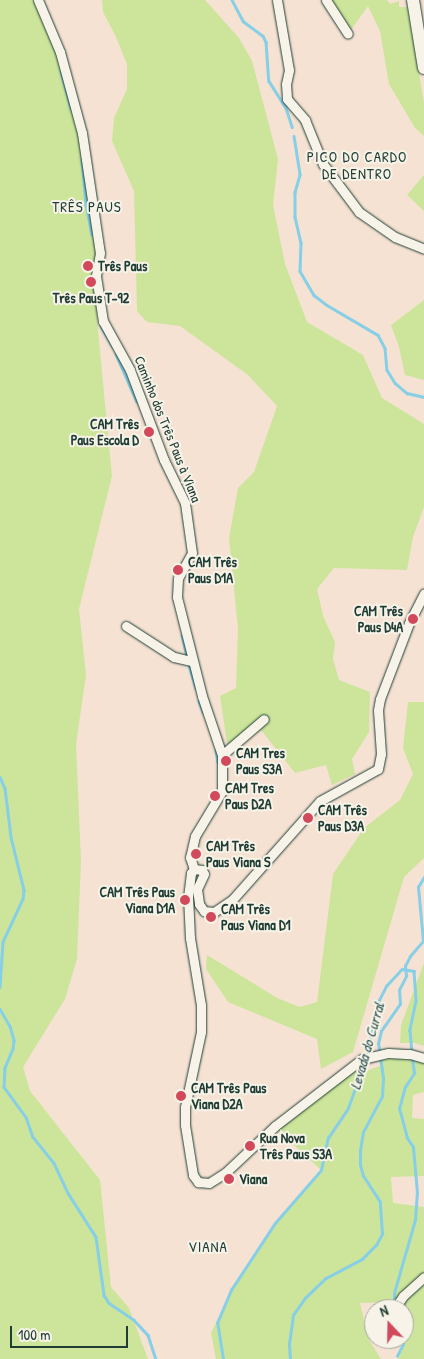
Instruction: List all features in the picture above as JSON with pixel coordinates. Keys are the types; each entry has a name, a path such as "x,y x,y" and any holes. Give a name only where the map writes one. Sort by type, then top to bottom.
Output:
{"main road":[{"path":"413,0 424,68"}],"street":[{"name":"Caminho dos Três Paus à Viana","path":"38,0 60,52 82,134 100,253 96,276 103,321 130,370 164,460 185,503 192,554 178,578 176,586 192,661 222,755 222,791 201,822 195,836 190,857 194,869 191,873 188,896 190,938 202,1005 201,1032 185,1107 193,1176 202,1184 209,1184 225,1173 275,1126 357,1062 378,1054 420,1056"},
{"path":"278,0 289,70 286,84 287,99 305,120 323,164 358,212 395,237 424,249"},
{"path":"326,0 348,34"},
{"path":"194,869 202,870 204,874 197,889 201,907 207,912 218,910 232,900 320,801 378,769 381,754 378,710 380,699 409,623 424,594"},
{"path":"126,626 174,658 192,661"},
{"path":"222,755 264,719"},
{"path":"400,1299 424,1277"}],"green space":[{"path":"0,0 38,0 54,36 82,133 100,253 96,276 97,320 112,476 79,609 86,675 76,744 81,861 77,959 65,999 23,1067 30,1091 100,1180 111,1287 129,1308 148,1359 0,1359"},
{"path":"102,0 205,0 239,38 252,61 278,159 273,205 285,264 307,322 363,355 382,398 424,424 424,507 413,537 407,570 334,568 317,589 323,616 335,642 333,659 339,680 370,692 369,732 352,759 355,774 332,785 326,765 295,773 261,730 228,750 220,696 236,688 238,629 229,538 238,488 254,472 277,406 248,375 180,326 147,322 137,311 134,191 112,141 114,118 127,89 127,64 103,12"},
{"path":"326,0 387,0 390,4 399,1 399,7 408,7 424,103 424,136 415,128 389,84 380,31 368,6 348,34"},
{"path":"424,175 424,211 407,195"},
{"path":"424,300 424,380 405,375 399,347 391,325"},
{"path":"408,702 424,702 424,858 404,877 353,1052 321,1069 317,1039 228,1002 206,969 207,955 277,998 300,1007 317,1002 333,874 364,828 400,800 413,774 403,748"},
{"path":"424,963 424,1046 415,1043 400,1043 401,1025"},
{"path":"379,1056 424,1058 424,1092 413,1095 412,1118 424,1119 424,1176 391,1177 393,1203 424,1207 424,1359 398,1359 402,1349 414,1349 414,1299 364,1299 364,1303 360,1303 364,1319 364,1349 375,1349 381,1359 216,1359 211,1333 232,1290 275,1224 321,1170 278,1130 291,1116 357,1062 363,1072 380,1066"}],"waterway":[{"path":"232,0 243,21 263,36 266,42 269,81 286,108 292,127"},
{"path":"61,71 71,109"},
{"path":"294,136 300,175 295,192 295,217 301,243 300,271 314,295 327,305 378,335 385,348 387,370 395,383 407,393 424,397"},
{"path":"82,159 86,204 92,234"},
{"path":"101,326 113,347"},
{"path":"116,354 137,402"},
{"path":"182,635 187,657"},
{"path":"188,662 196,688"},
{"path":"199,701 203,712"},
{"path":"216,750 218,762"},
{"name":"Levada do Curral","path":"0,777 5,788 11,837 24,890 23,899 3,942 0,987"},
{"path":"290,1359 289,1344 293,1315 305,1298 326,1278 362,1259 376,1245 382,1234 380,1202 363,1176 360,1165 360,1151 363,1132 382,1097 383,1078 378,1044 381,1031 400,1004 399,990 406,976 405,966 410,956 423,941 418,887 424,877"},
{"name":"Levada do Curral","path":"366,1056 379,1000 386,986 402,969 414,971 416,1001 410,1030 412,1052"},
{"name":"Levada do Curral","path":"0,1009 10,1026 14,1040 13,1049 5,1068 4,1087 26,1117 33,1137 54,1163 68,1193 96,1237 104,1295 109,1303 134,1320 148,1335 156,1359"},
{"name":"Levada do Curral","path":"394,1299 394,1293 415,1220 417,1193 413,1147 407,1138 399,1109 405,1087 414,1073 412,1058"},
{"name":"Levada do Curral","path":"223,1359 217,1323 231,1290 275,1223 321,1170 328,1138 348,1108 365,1061"},
{"name":"Levada do Curral","path":"397,1356 400,1349"}],"place":[{"name":"Três Paus","path":"88,266"},
{"name":"Três Paus T-92","path":"91,282"},
{"name":"CAM Três Paus Escola D","path":"149,432"},
{"name":"CAM Três Paus D1A","path":"178,570"},
{"name":"CAM Três Paus D4A","path":"413,619"},
{"name":"CAM Tres Paus S3A","path":"226,761"},
{"name":"CAM Tres Paus D2A","path":"215,796"},
{"name":"CAM Três Paus D3A","path":"308,818"},
{"name":"CAM Três Paus Viana S","path":"196,854"},
{"name":"CAM Três Paus Viana D1A","path":"185,900"},
{"name":"CAM Três Paus Viana D1","path":"211,917"},
{"name":"CAM Três Paus Viana D2A","path":"181,1096"},
{"name":"Rua Nova Três Paus S3A","path":"250,1146"},
{"name":"Viana","path":"229,1179"}],"district":[{"name":"PICO DO CARDO DE DENTRO","path":"357,164"},
{"name":"TRÊS PAUS","path":"87,207"},
{"name":"VIANA","path":"208,1247"}]}
